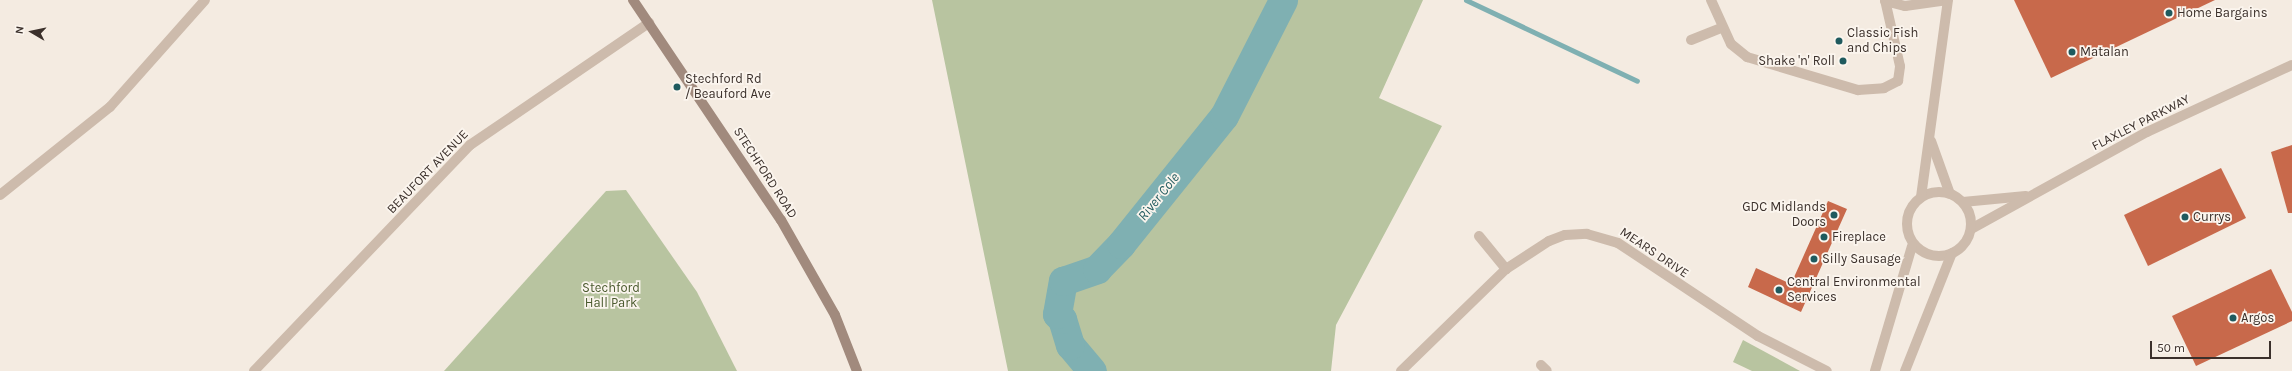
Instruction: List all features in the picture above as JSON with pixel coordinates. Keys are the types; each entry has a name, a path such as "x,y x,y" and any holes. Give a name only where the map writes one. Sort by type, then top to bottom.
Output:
{"main road":[{"name":"STECHFORD ROAD","path":"633,0 781,220 835,316 857,371"}],"street":[{"path":"0,195 110,107 205,0"},
{"path":"1711,0 1721,28 1731,44 1747,57 1828,83 1858,90 1884,88 1898,82 1900,66 1885,0 1905,6 1948,0 1921,197"},
{"name":"BEAUFORT AVENUE","path":"254,371 470,145 649,23"},
{"path":"1691,40 1721,28"},
{"name":"FLAXLEY PARKWAY","path":"1971,229 2026,196 2147,132 2292,65"},
{"path":"1930,139 1950,194"},
{"path":"1875,371 1912,246 1906,221 1910,209 1921,197 1935,192 1950,194 1963,202 1971,216 1971,229 1962,246 1952,253 1934,256 1912,246"},
{"name":"FLAXLEY PARKWAY","path":"1963,202 2026,196"},
{"name":"MEARS DRIVE","path":"1401,371 1506,269 1565,235 1604,237 1758,336 1827,371"},
{"path":"1479,236 1506,269"},
{"path":"1905,371 1952,253"}],"green space":[{"path":"932,0 1423,0 1379,98 1442,126 1336,325 1331,371 1008,371"},
{"name":"Stechford Hall Park","path":"626,190 697,292 737,371 444,371 606,191"},
{"path":"1743,340 1800,371 1752,371 1733,362"}],"building":[{"name":"Matalan","path":"2014,0 2215,0 2051,78"},
{"path":"2292,145 2292,213 2288,213 2271,152"},
{"name":"Currys","path":"2221,168 2246,218 2148,266 2124,215"},
{"path":"1828,201 1847,209 1801,312 1748,287 1756,268 1791,284"},
{"name":"Argos","path":"2271,269 2292,312 2292,321 2196,366 2172,316"}],"waterway":[{"name":"River Cole","path":"1092,371 1070,345 1062,319 1057,314 1063,281 1097,269 1121,244 1224,116 1283,0"},
{"path":"1466,0 1637,81"}],"place":[{"name":"Home Bargains","path":"2169,13"},
{"name":"Classic Fish and Chips","path":"1839,41"},
{"name":"Matalan","path":"2072,52"},
{"name":"Shake 'n' Roll","path":"1843,61"},
{"name":"Stechford Rd / Beauford Ave","path":"677,87"},
{"name":"GDC Midlands Doors","path":"1834,215"},
{"name":"Currys","path":"2185,217"},
{"name":"Fireplace","path":"1824,237"},
{"name":"Silly Sausage","path":"1814,259"},
{"name":"Central Environmental Services","path":"1779,290"},
{"name":"Argos","path":"2233,318"}]}
